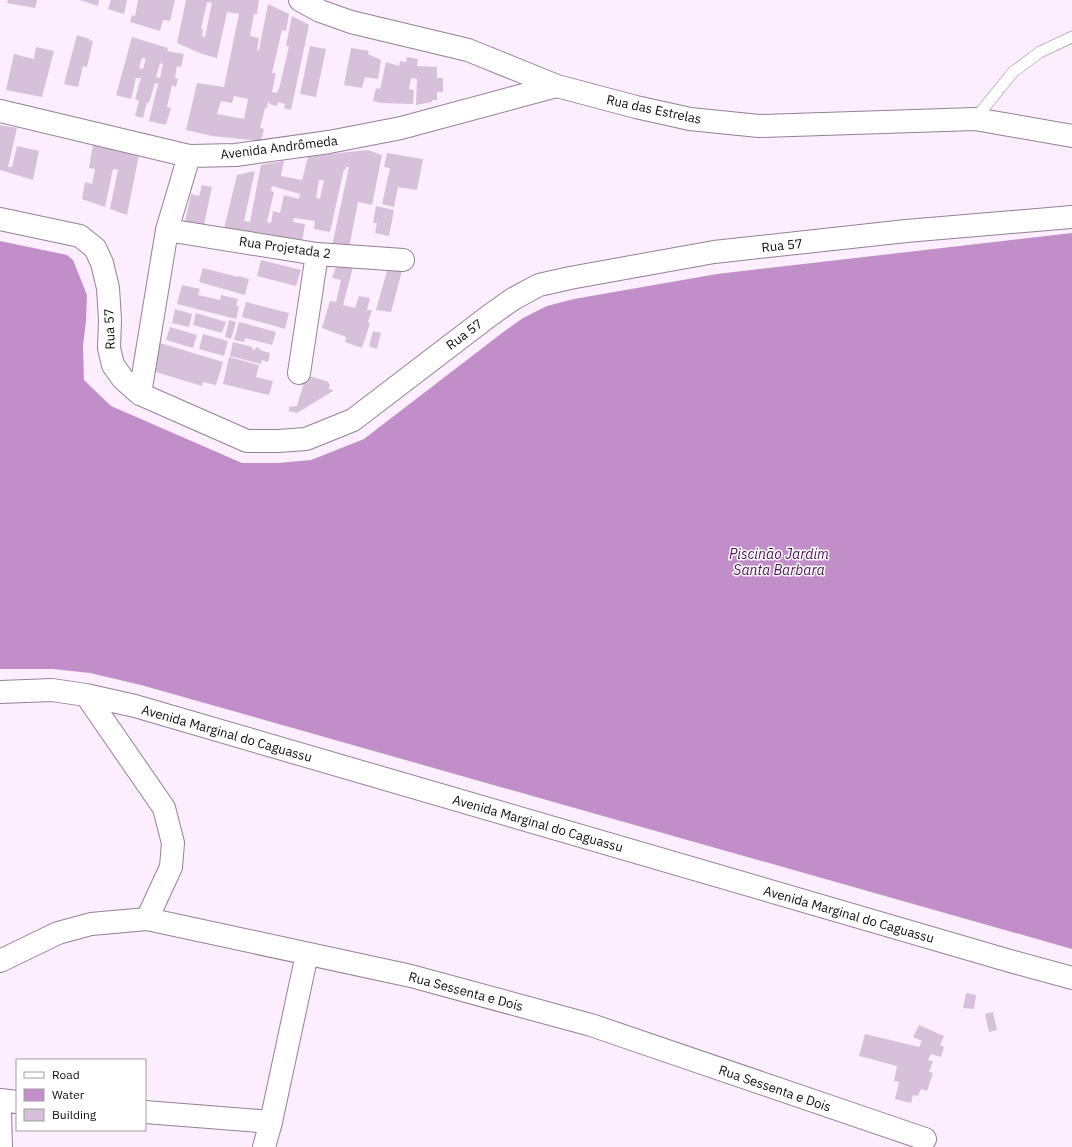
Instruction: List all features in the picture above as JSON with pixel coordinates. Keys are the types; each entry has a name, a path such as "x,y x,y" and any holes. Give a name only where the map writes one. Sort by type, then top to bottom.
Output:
{"street":[{"name":"Rua das Estrelas","path":"300,0 320,11 351,22 468,50 557,86 636,108 690,119 759,126 975,119 1072,136"},
{"name":"Avenida Andrômeda","path":"0,111 189,156 244,154 329,142 401,128 557,86"},
{"path":"140,394 167,230 189,156"},
{"name":"Rua 57","path":"0,219 80,236 95,248 102,263 108,288 110,320 109,348 113,365 123,379 140,394 247,441 278,441 306,439 352,420 488,316 513,299 539,285 714,252 906,231 1072,217"},
{"name":"Rua Projetada 2","path":"167,230 318,254 403,260"},
{"path":"299,373 318,254"},
{"name":"Avenida Marginal do Caguassu","path":"0,692 52,690 86,694 135,706 1072,978"},
{"path":"86,694 164,808 173,843 171,867 147,919"},
{"name":"Rua Sessenta e Dois","path":"0,961 58,933 91,924 147,919 411,976 591,1025 925,1139"},
{"path":"264,1147 271,1122 307,954"},
{"path":"0,1100 16,1102"},
{"path":"0,1111 1,1147"},
{"path":"146,1112 271,1122"}],"lane":[{"path":"975,119 1013,72 1040,52 1072,38"}],"water":[{"name":"Piscinão Jardim Santa Barbara","path":"1072,233 1072,949 141,685 90,673 53,669 0,669 0,241 67,255 73,260 87,295 83,346 84,380 111,406 242,463 278,463 311,460 364,439 502,333 523,318 547,306 574,299 717,274"}],"building":[{"path":"8,0 37,0 35,8 7,3"},
{"path":"80,0 99,0 98,6"},
{"path":"111,0 127,0 124,14 108,9"},
{"path":"138,0 175,0 170,21 163,20 160,31 130,22 132,15 135,16"},
{"path":"186,0 259,0 257,14 254,14 250,36 259,38 257,50 259,50 268,4 289,14 286,31 282,30 272,73 276,73 272,92 277,93 289,46 286,46 292,16 309,25 291,110 284,108 285,104 278,102 277,106 269,104 270,102 268,102 260,128 264,129 261,141 212,136 186,130 197,83 224,87 239,14 227,12 217,58 202,54 177,43","holes":["207,2 212,3 205,37 202,36 203,29 201,29","234,96 248,99 244,119 217,114 221,101 232,103"]},
{"path":"77,35 93,41 87,67 83,66 78,87 64,84"},
{"path":"132,37 168,48 167,51 184,54 181,67 177,66 175,78 178,79 176,87 172,85 167,107 171,108 166,125 149,121 158,84 155,83 149,103 147,102 143,118 135,116 139,101 135,99 141,78 136,78 131,99 116,95","holes":["142,58 146,58 143,69 139,68","160,63 163,64 160,78 156,77"]},
{"path":"310,46 326,49 316,97 300,94"},
{"path":"36,47 54,51 42,97 6,90 14,54 34,59"},
{"path":"351,48 369,51 368,54 381,60 378,79 365,77 362,88 344,85"},
{"path":"407,57 418,59 417,66 437,67 437,78 443,78 443,92 437,92 437,100 416,105 417,79 411,78 409,89 414,90 413,104 381,103 373,101 376,88 380,89 386,62 399,66 400,61 406,62"},
{"path":"0,125 17,128 8,167 12,167 17,146 39,151 33,180 0,170"},
{"path":"93,144 139,155 127,215 110,209 118,170 113,169 105,207 82,199 85,182 92,184 95,169 89,168"},
{"path":"368,150 382,155 372,205 358,202 349,248 332,246 349,167 346,167 346,170 344,169 330,232 314,229 315,221 294,218 293,222 305,224 302,242 224,229 237,175 255,171 244,221 250,222 261,165 284,161 281,176 302,180 308,157","holes":["319,180 324,180 320,199 316,198","272,186 300,194 299,199 284,195 280,213 273,211 271,223 267,222 274,192 271,191"]},
{"path":"387,153 423,159 417,190 398,187 394,207 382,204 390,168 384,167"},
{"path":"202,185 212,187 204,225 185,221 191,194 199,196"},
{"path":"376,206 394,210 389,236 375,233 377,223 373,223"},
{"path":"261,260 301,270 296,286 257,276"},
{"path":"338,261 354,263 343,305 355,308 359,296 370,298 367,310 372,310 368,322 370,323 362,348 345,342 346,337 322,328 330,301 336,302 341,280 332,278"},
{"path":"388,267 402,271 391,312 376,310"},
{"path":"203,268 249,279 245,295 199,282"},
{"path":"182,285 200,289 198,295 220,300 221,295 238,299 236,305 239,307 236,319 177,304"},
{"path":"246,302 289,313 285,329 242,317"},
{"path":"175,309 192,314 189,327 172,323"},
{"path":"196,313 226,322 222,333 193,325"},
{"path":"229,320 236,322 231,339 225,337"},
{"path":"239,322 276,332 272,345 245,338 244,342 234,340"},
{"path":"170,327 197,335 193,348 166,340"},
{"path":"373,331 381,333 377,349 369,346"},
{"path":"203,334 228,341 224,356 199,349"},
{"path":"157,342 223,362 216,385 203,382 202,386 149,370"},
{"path":"233,342 252,347 252,349 255,350 256,347 270,353 268,362 262,360 261,364 230,356"},
{"path":"229,357 259,365 256,377 273,381 269,395 223,384"},
{"path":"306,375 329,382 329,389 333,391 297,413 289,411 289,407 297,406"},
{"path":"966,993 976,995 974,1009 963,1008"},
{"path":"993,1012 997,1030 989,1032 985,1014"},
{"path":"919,1025 944,1036 940,1045 944,1047 941,1057 931,1054 928,1060 933,1061 929,1072 933,1073 927,1091 921,1089 918,1096 913,1095 911,1103 895,1099 899,1082 894,1081 897,1066 859,1056 865,1034 919,1047 922,1041 913,1037"}]}
